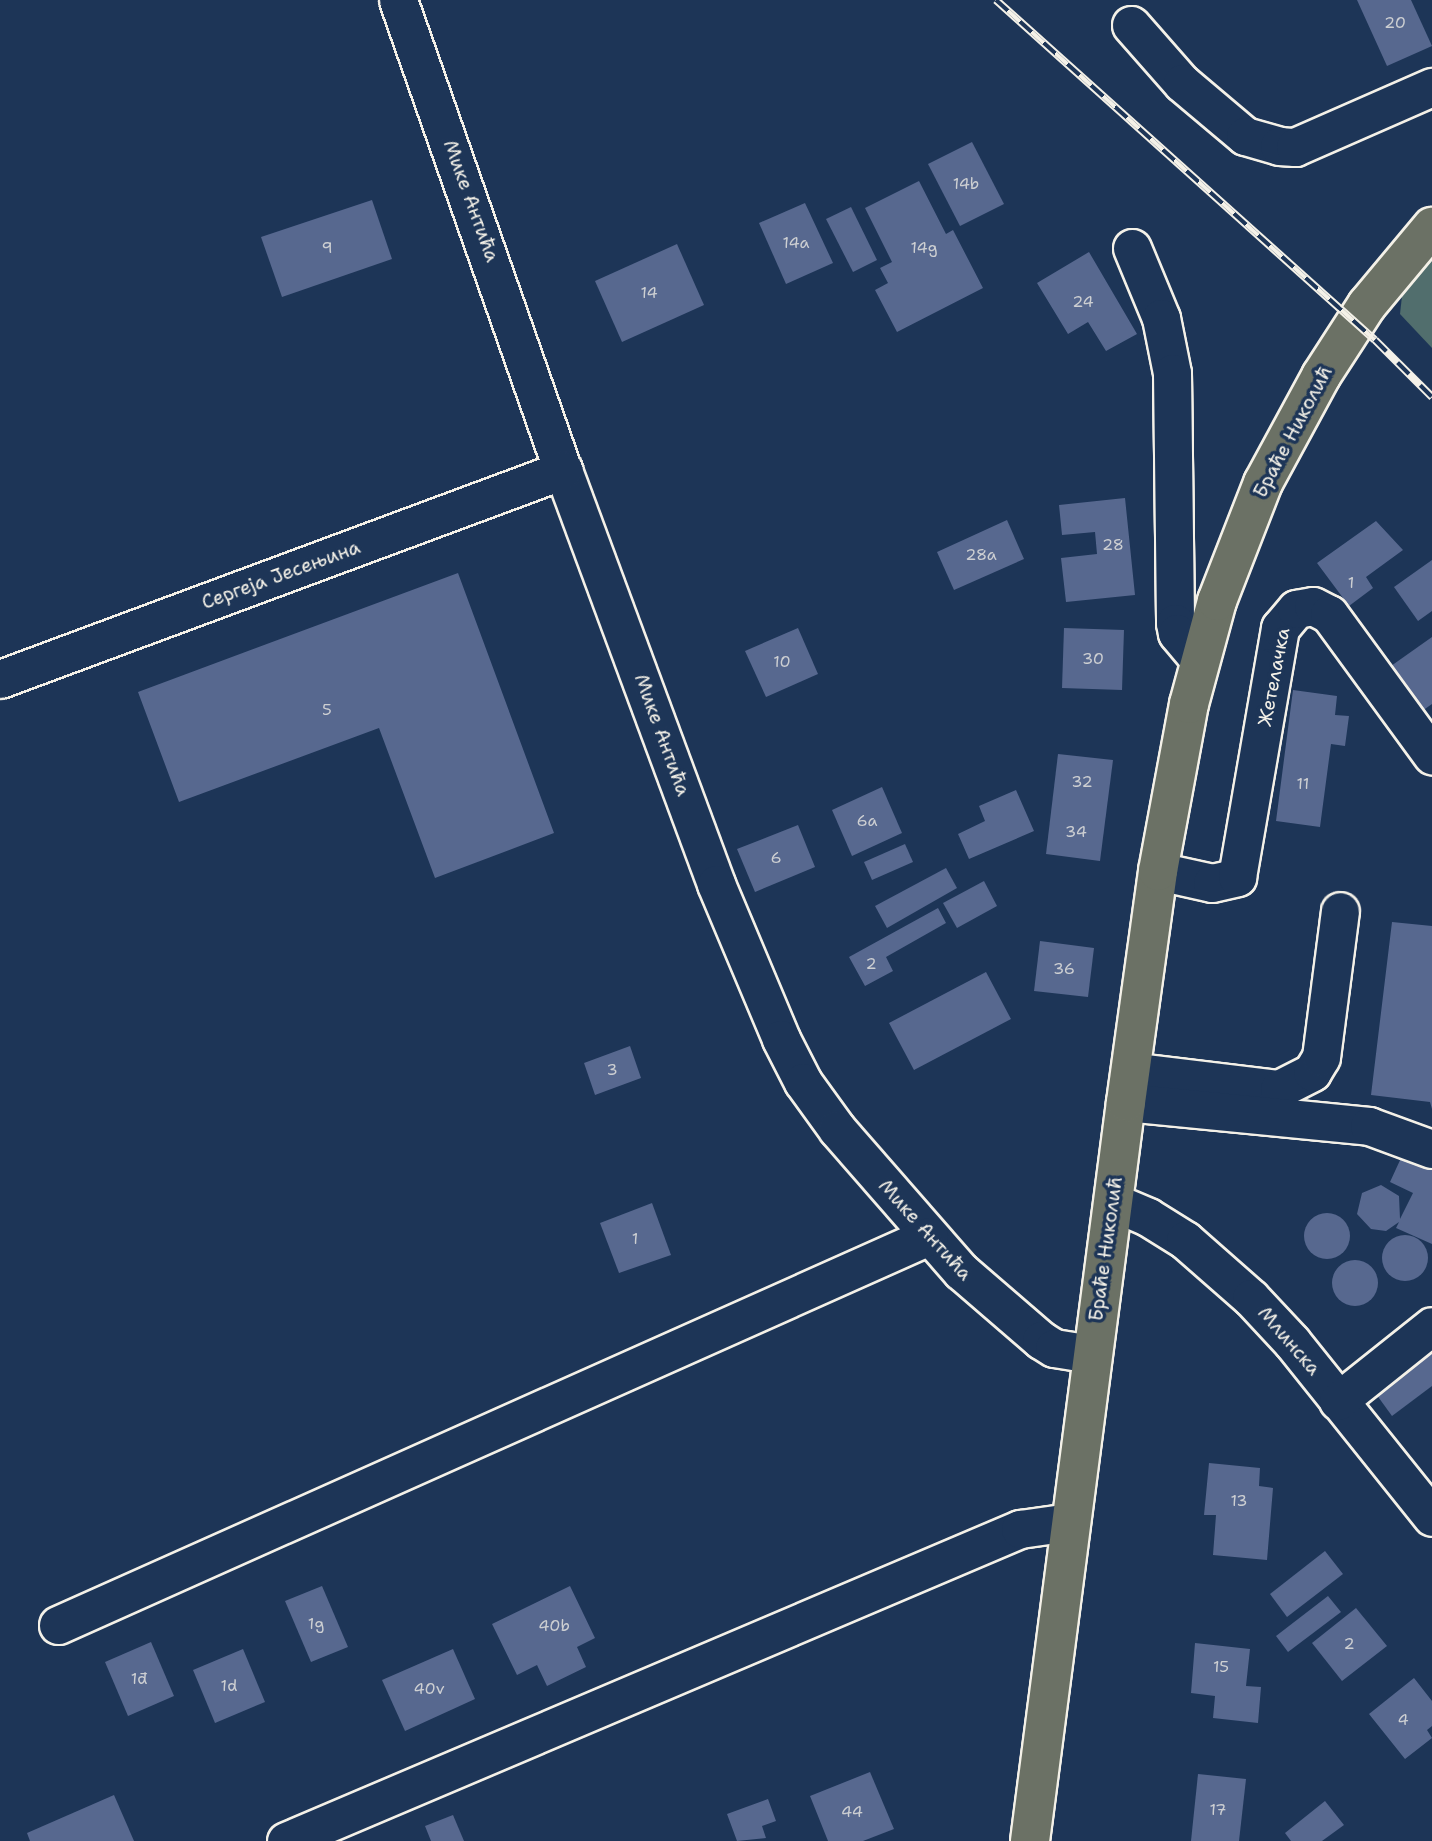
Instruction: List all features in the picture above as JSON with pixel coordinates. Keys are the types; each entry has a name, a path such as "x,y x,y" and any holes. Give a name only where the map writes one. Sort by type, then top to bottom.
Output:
{"main road":[{"name":"Браће Николић","path":"1030,1841 1092,1354 1158,871 1200,660 1217,601 1263,483 1290,431 1367,305 1432,227"}],"street":[{"name":"Мике Антића","path":"398,0 563,470 720,896 781,1040 803,1082 837,1129 929,1236 1005,1314 1054,1348 1092,1354"},
{"path":"1131,25 1182,83 1245,136 1279,146 1294,147 1432,87"},
{"path":"1132,248 1161,318 1172,373 1175,623 1177,633 1200,660"},
{"name":"Сергеја Јесењина","path":"0,680 563,470"},
{"name":"Жетелачка","path":"1158,871 1212,883 1237,877 1280,628 1296,609 1313,606 1329,614 1432,755"},
{"path":"1128,1087 1279,1089 1312,1072 1321,1057 1340,911"},
{"path":"1128,1087 1369,1126 1432,1149"},
{"name":"Млинска","path":"1113,1202 1148,1217 1217,1266 1292,1342 1432,1517"},
{"path":"58,1625 929,1236"},
{"path":"1338,1401 1432,1326"},
{"path":"286,1841 1020,1529 1070,1522"}],"green space":[{"path":"1432,260 1432,348 1400,314 1403,287"}],"building":[{"path":"1357,0 1411,0 1432,46 1387,66"},
{"path":"972,142 1004,204 960,226 928,164"},
{"path":"919,181 946,234 953,230 983,288 897,332 875,290 888,283 880,268 892,262 865,208"},
{"path":"372,200 392,259 282,297 261,237"},
{"path":"805,203 833,263 786,284 759,223"},
{"path":"851,207 877,260 853,272 826,219"},
{"path":"677,244 704,305 622,342 595,281"},
{"path":"1089,252 1137,334 1106,351 1088,322 1068,334 1037,283"},
{"path":"1125,498 1135,595 1066,602 1061,558 1097,554 1095,532 1062,535 1059,505"},
{"path":"1007,520 1024,559 954,590 937,552"},
{"path":"1376,521 1403,550 1366,577 1373,588 1349,606 1317,563"},
{"path":"1432,560 1432,611 1418,621 1394,587"},
{"path":"458,573 554,833 435,878 379,728 179,802 138,692"},
{"path":"798,628 818,674 766,697 745,651"},
{"path":"1064,628 1124,630 1122,690 1062,688"},
{"path":"1432,637 1432,704 1422,711 1391,666"},
{"path":"1293,690 1337,696 1335,715 1349,716 1345,746 1331,744 1320,827 1276,821"},
{"path":"1058,754 1113,760 1100,861 1046,854"},
{"path":"882,787 902,833 852,856 832,810"},
{"path":"1016,790 1034,831 969,859 958,834 985,821 979,806"},
{"path":"798,825 815,867 755,892 737,849"},
{"path":"905,844 913,862 872,880 864,862"},
{"path":"946,868 957,888 887,928 875,906"},
{"path":"984,881 997,906 957,928 943,903"},
{"path":"938,908 946,923 886,957 893,971 865,986 849,957"},
{"path":"1392,922 1432,926 1432,1109 1430,1102 1371,1095"},
{"path":"1040,941 1094,948 1088,997 1034,991"},
{"path":"986,972 1011,1019 914,1070 889,1023"},
{"path":"630,1046 641,1078 595,1095 584,1063"},
{"path":"1407,1145 1432,1157 1432,1244 1396,1228 1399,1222 1386,1231 1371,1229 1357,1214 1362,1193 1381,1185 1399,1196 1400,1219 1413,1193 1390,1182"},
{"path":"652,1203 671,1255 619,1273 600,1223"},
{"path":"1327,1213 1343,1220 1350,1236 1343,1252 1327,1259 1311,1252 1304,1236 1311,1220"},
{"path":"1405,1235 1421,1242 1428,1258 1421,1274 1405,1281 1389,1274 1382,1258 1389,1242"},
{"path":"1355,1260 1371,1267 1378,1283 1371,1299 1355,1306 1339,1299 1332,1283 1339,1267"},
{"path":"1428,1344 1432,1350 1432,1386 1392,1416 1371,1387"},
{"path":"1209,1463 1260,1468 1259,1486 1273,1488 1267,1560 1213,1555 1216,1515 1204,1515"},
{"path":"1325,1551 1343,1574 1287,1617 1270,1594"},
{"path":"322,1586 348,1647 311,1662 285,1601"},
{"path":"570,1586 595,1638 577,1647 586,1667 547,1686 537,1665 517,1675 492,1624"},
{"path":"1328,1596 1341,1612 1288,1652 1276,1636"},
{"path":"1356,1608 1387,1646 1342,1681 1312,1643"},
{"path":"151,1642 174,1696 128,1716 105,1662"},
{"path":"1195,1643 1250,1649 1246,1686 1261,1687 1258,1723 1213,1718 1215,1696 1191,1693"},
{"path":"243,1649 265,1702 215,1723 193,1670"},
{"path":"453,1649 475,1699 405,1731 382,1680"},
{"path":"1414,1678 1432,1701 1432,1726 1427,1730 1432,1738 1405,1759 1369,1714"},
{"path":"870,1772 894,1829 863,1841 828,1841 810,1796"},
{"path":"1198,1774 1246,1779 1239,1841 1191,1841"},
{"path":"114,1795 134,1841 30,1841 27,1833"},
{"path":"768,1799 776,1821 762,1826 766,1838 737,1841 727,1814"},
{"path":"1325,1801 1344,1825 1322,1841 1291,1841 1285,1833"},
{"path":"453,1815 464,1841 431,1841 425,1826"}],"railway":[{"path":"996,0 1375,340 1432,397"}]}
